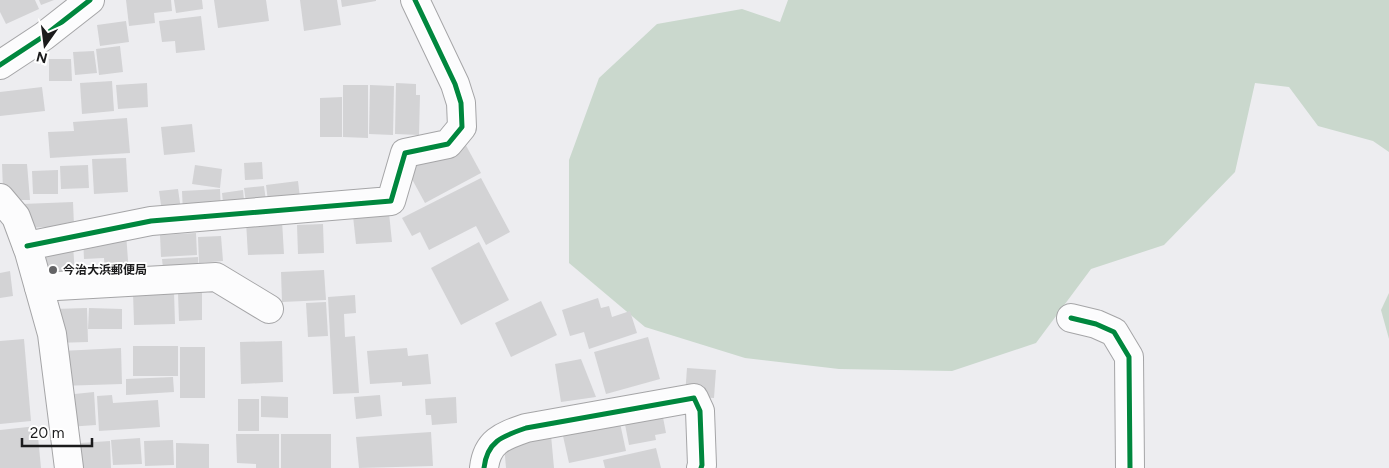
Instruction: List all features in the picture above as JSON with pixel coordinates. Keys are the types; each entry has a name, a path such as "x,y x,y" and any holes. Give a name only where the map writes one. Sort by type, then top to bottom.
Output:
{"street":[{"path":"0,65 44,36 90,0"},
{"path":"27,246 151,221 391,201 405,153 448,144 462,127 461,103 455,84 415,0"},
{"path":"0,198 16,217 27,246 52,334 69,468"},
{"path":"39,287 216,277 269,309"},
{"path":"1071,318 1096,324 1114,332 1129,357 1130,468"},
{"path":"484,468 486,456 500,437 517,431 694,398 700,412 702,465 700,468"}],"shaded area":[{"path":"788,0 1389,0 1389,152 1373,141 1318,126 1289,87 1255,83 1235,172 1164,245 1091,269 1036,343 952,371 839,369 745,358 645,327 569,263 569,160 599,78 657,24 742,9 780,22"},
{"path":"1389,293 1389,339 1381,310"}],"building":[{"path":"0,0 35,0 39,9 6,24 0,12"},
{"path":"39,0 54,0 41,5"},
{"path":"126,0 171,0 172,11 154,13 155,23 129,26"},
{"path":"174,0 202,0 203,9 176,13"},
{"path":"214,0 266,0 269,21 218,28"},
{"path":"300,0 337,0 341,25 304,31"},
{"path":"341,0 376,0 376,1 342,7"},
{"path":"201,16 205,50 176,53 175,41 162,42 159,21"},
{"path":"126,21 129,42 100,46 97,25"},
{"path":"120,46 123,72 99,75 96,49"},
{"path":"94,51 97,73 75,75 73,52"},
{"path":"49,59 71,59 72,81 49,81"},
{"path":"112,81 114,111 82,114 80,83"},
{"path":"147,83 148,107 118,109 116,85"},
{"path":"396,83 416,84 416,95 420,95 419,135 395,134"},
{"path":"343,85 368,85 368,138 343,137"},
{"path":"370,85 394,86 393,135 369,134"},
{"path":"42,87 45,111 0,116 0,92"},
{"path":"342,97 342,137 320,137 320,98"},
{"path":"127,118 130,153 50,158 48,132 74,131 73,122"},
{"path":"192,124 195,152 164,155 161,127"},
{"path":"463,140 481,173 425,203 407,170"},
{"path":"126,158 128,192 94,194 92,159"},
{"path":"262,162 263,179 245,180 244,163"},
{"path":"2,164 27,164 30,200 9,200 3,190"},
{"path":"88,165 89,188 61,189 60,166"},
{"path":"195,165 222,169 220,188 192,184"},
{"path":"58,170 58,194 33,194 32,171"},
{"path":"481,178 510,232 486,245 476,226 429,250 420,232 412,236 402,218"},
{"path":"298,181 301,206 269,209 266,185"},
{"path":"264,186 267,209 247,210 244,188"},
{"path":"178,189 181,210 162,212 159,191"},
{"path":"220,189 221,212 183,214 182,191"},
{"path":"243,190 245,210 224,212 222,193"},
{"path":"73,202 74,226 23,228 22,204"},
{"path":"389,213 392,242 356,244 353,216"},
{"path":"282,221 284,254 248,255 246,222"},
{"path":"323,224 324,253 298,254 297,225"},
{"path":"126,233 129,274 105,275 104,258 84,259 83,237"},
{"path":"196,233 197,255 161,257 160,235"},
{"path":"221,236 223,261 199,263 198,237"},
{"path":"479,242 509,300 461,325 431,268"},
{"path":"73,244 75,277 40,279 37,246"},
{"path":"198,257 199,276 164,278 162,259"},
{"path":"324,270 326,300 282,302 281,272"},
{"path":"10,271 13,296 0,298 0,273"},
{"path":"174,292 175,324 134,325 133,293"},
{"path":"202,292 202,320 179,321 178,293"},
{"path":"355,295 356,313 344,314 345,337 355,336 359,393 333,394 328,297"},
{"path":"598,298 601,308 609,306 612,317 630,311 637,333 589,349 584,332 570,336 562,310"},
{"path":"541,301 557,335 511,357 495,323"},
{"path":"326,302 328,336 308,337 306,303"},
{"path":"87,308 88,342 55,343 54,309"},
{"path":"89,308 122,309 122,329 88,329"},
{"path":"648,337 660,379 606,394 594,352"},
{"path":"24,339 31,421 0,424 0,341"},
{"path":"282,341 283,382 241,384 240,342"},
{"path":"133,346 178,346 178,376 133,376"},
{"path":"180,347 205,347 205,398 180,398"},
{"path":"121,348 122,384 59,386 61,351"},
{"path":"407,348 408,356 428,354 431,384 402,386 402,382 370,384 367,351"},
{"path":"581,359 596,397 561,402 555,364"},
{"path":"687,368 716,370 714,398 685,396"},
{"path":"173,377 174,392 126,395 126,379"},
{"path":"94,392 96,425 67,427 65,395"},
{"path":"112,395 113,403 158,400 160,427 99,431 97,396"},
{"path":"380,395 382,416 356,419 354,397"},
{"path":"261,396 288,397 288,418 261,417"},
{"path":"456,397 457,423 432,425 431,415 426,415 425,399"},
{"path":"238,399 259,399 259,431 238,431"},
{"path":"661,407 666,433 655,435 656,440 629,445 623,414"},
{"path":"620,423 626,451 569,463 563,436"},
{"path":"37,426 41,468 0,468 0,430"},
{"path":"431,432 433,466 359,468 356,437"},
{"path":"236,434 279,434 279,468 256,468 256,464 237,463"},
{"path":"281,434 331,434 331,468 281,468"},
{"path":"551,435 554,468 506,468 504,444"},
{"path":"70,436 79,436 80,443 110,441 111,468 71,468"},
{"path":"140,438 142,464 113,465 111,440"},
{"path":"173,440 174,465 145,466 144,441"},
{"path":"176,443 209,444 209,468 176,468"},
{"path":"656,448 661,468 605,468 603,460"}],"cycle path":[{"path":"0,65 44,36 90,0"},
{"path":"27,246 151,221 391,201 405,153 448,144 462,127 461,103 455,84 415,0"},
{"path":"1071,318 1096,324 1114,332 1129,357 1130,468"},
{"path":"484,468 489,451 498,441 503,437 526,428 694,398 700,411 701,468"}],"place":[{"name":"今治大浜郵便局","path":"53,270"}]}
